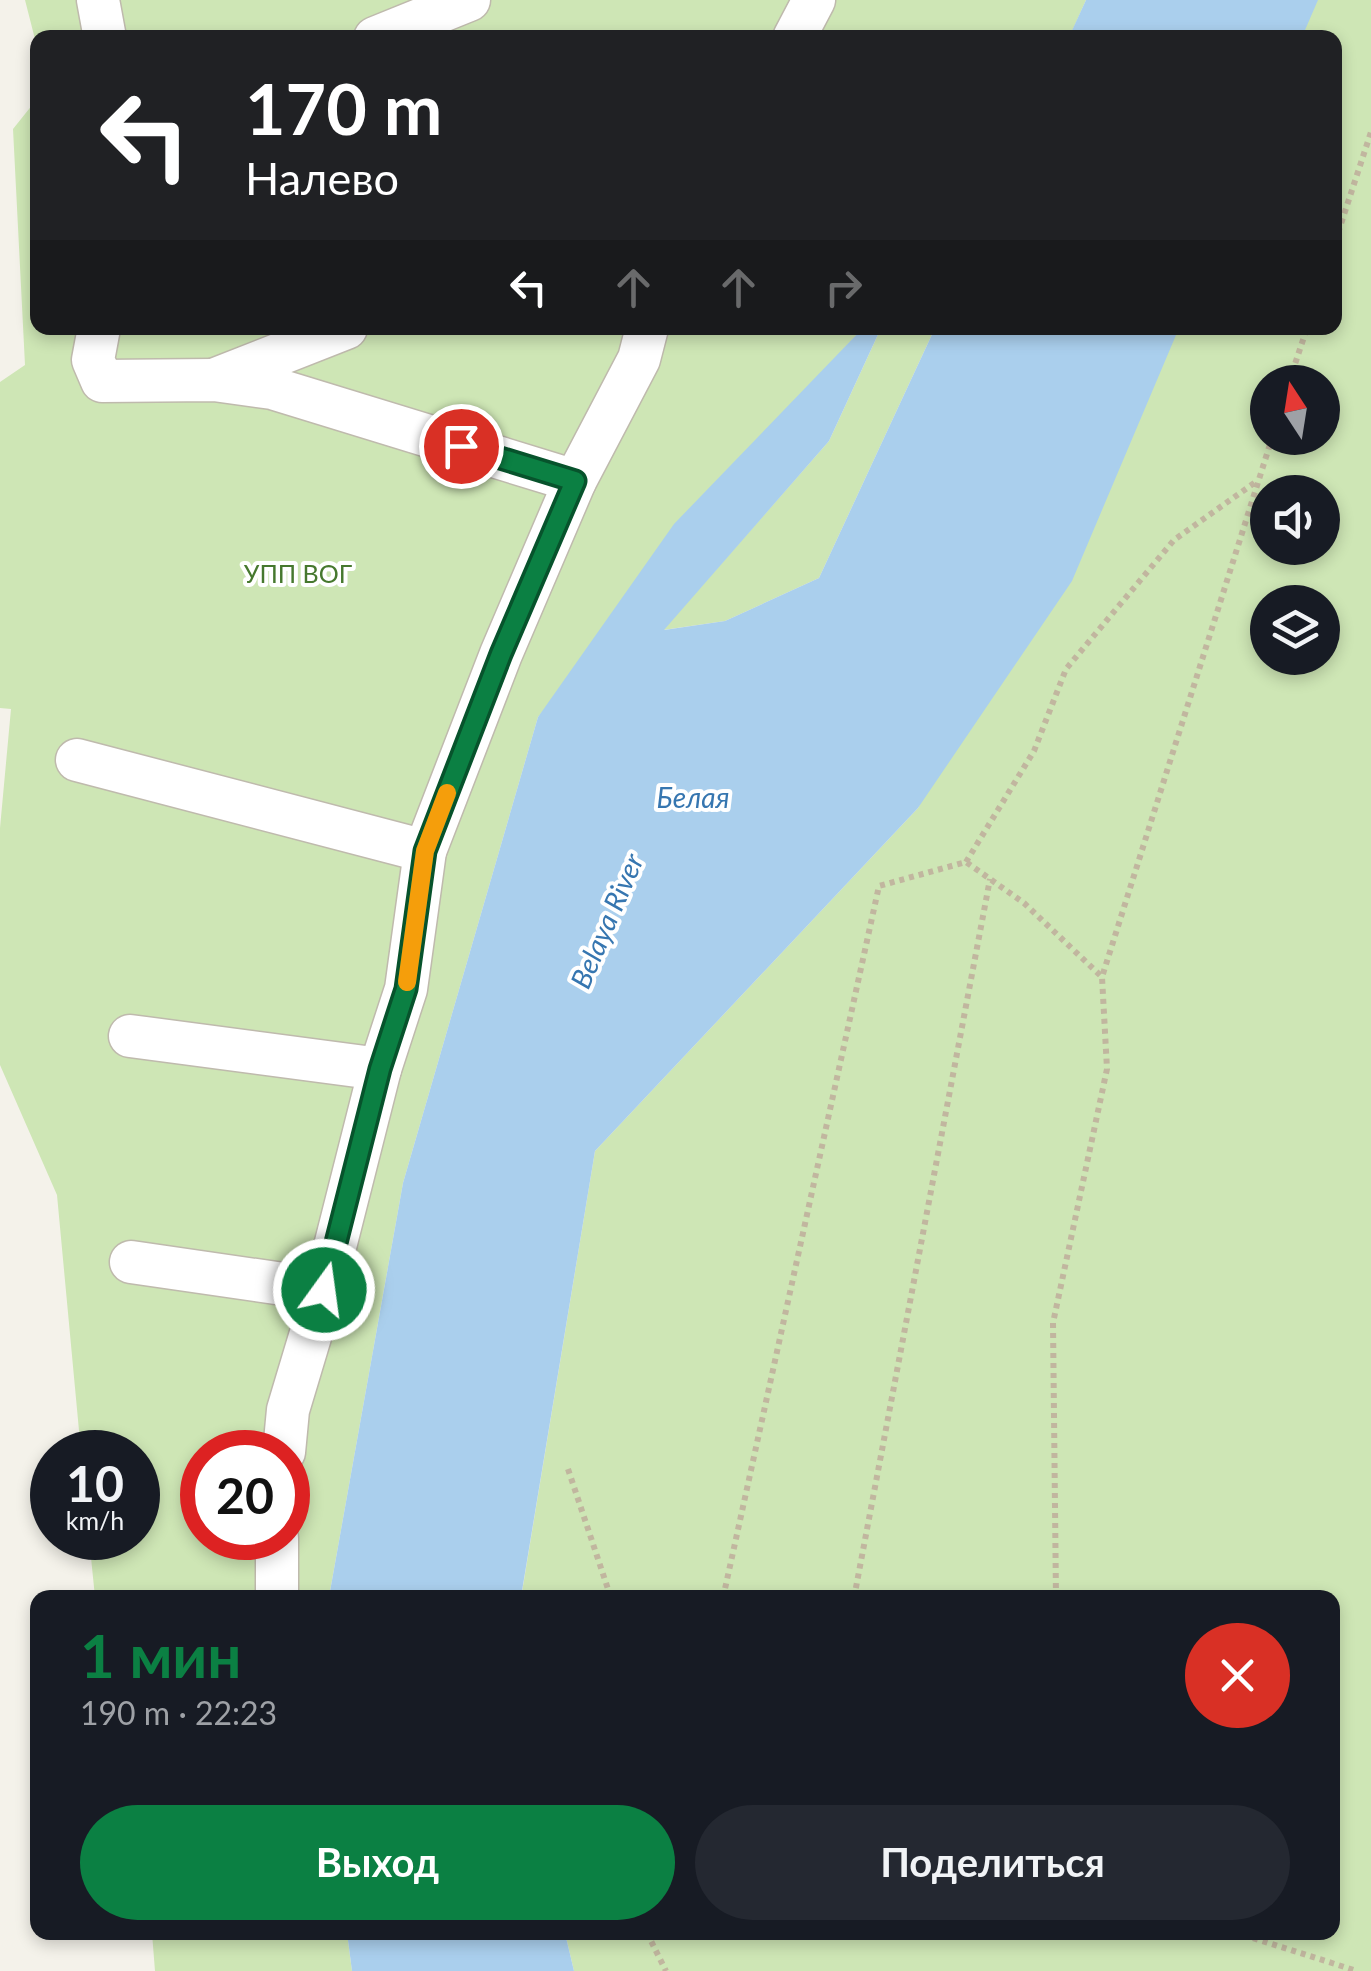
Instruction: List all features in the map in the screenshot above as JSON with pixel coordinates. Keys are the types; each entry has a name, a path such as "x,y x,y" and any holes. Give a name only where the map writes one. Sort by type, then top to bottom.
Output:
{"lane":[{"path":"98,0 104,30"},
{"path":"394,30 469,0"},
{"path":"798,30 814,0"},
{"path":"98,335 93,360 102,381 214,380 272,388 575,481"},
{"path":"214,380 328,335"},
{"path":"286,1430 288,1410 324,1290 380,1069 406,989 425,851 501,654 575,481 638,359 646,335"},
{"path":"76,760 425,851"},
{"path":"130,1036 380,1069"},
{"path":"131,1262 324,1290"},
{"path":"277,1560 277,1590"}],"path":[{"path":"1342,221 1371,132"},
{"path":"1295,365 1305,335"},
{"path":"725,1590 879,886 966,862 1034,751 1066,669 1174,540 1250,486"},
{"path":"1056,1590 1053,1323 1107,1069 1102,977 1250,505"},
{"path":"966,862 1024,903 1102,977"},
{"path":"856,1590 990,879"},
{"path":"568,1469 608,1590"},
{"path":"651,1940 666,1971"},
{"path":"1259,1940 1358,1971"}],"green space":[{"path":"25,0 1086,0 1073,30 33,30"},
{"path":"1317,0 1371,0 1371,1971 574,1971 567,1940 1340,1940 1340,1590 522,1590 595,1151 918,808 1173,335 1342,335 1342,30 1304,30"},
{"name":"УПП ВОГ","path":"30,108 30,335 857,335 799,397 538,717 403,1183 330,1590 94,1590 91,1560 160,1560 160,1430 79,1430 57,1195 0,1065 0,828 11,709 0,708 0,382 25,365 13,129"},
{"path":"878,335 932,335 819,578 725,621 663,630 829,441"},
{"path":"153,1940 348,1940 352,1971 155,1971"}],"water":[{"path":"1086,0 1318,0 1305,30 1072,30"},
{"name":"Белая","path":"856,335 878,335 829,441 664,630 725,621 819,578 932,335 1176,335 1072,581 918,808 595,1151 522,1590 330,1590 403,1183 538,717 674,524"},
{"path":"348,1940 567,1940 574,1971 352,1971"}],"slow traffic":[{"path":"407,982 425,851 447,793"}],"route":[{"path":"324,1290 380,1069 406,989 425,851 501,654 575,481 461,446"}],"water label":[{"name":"Belaya River","path":"607,921"}]}
